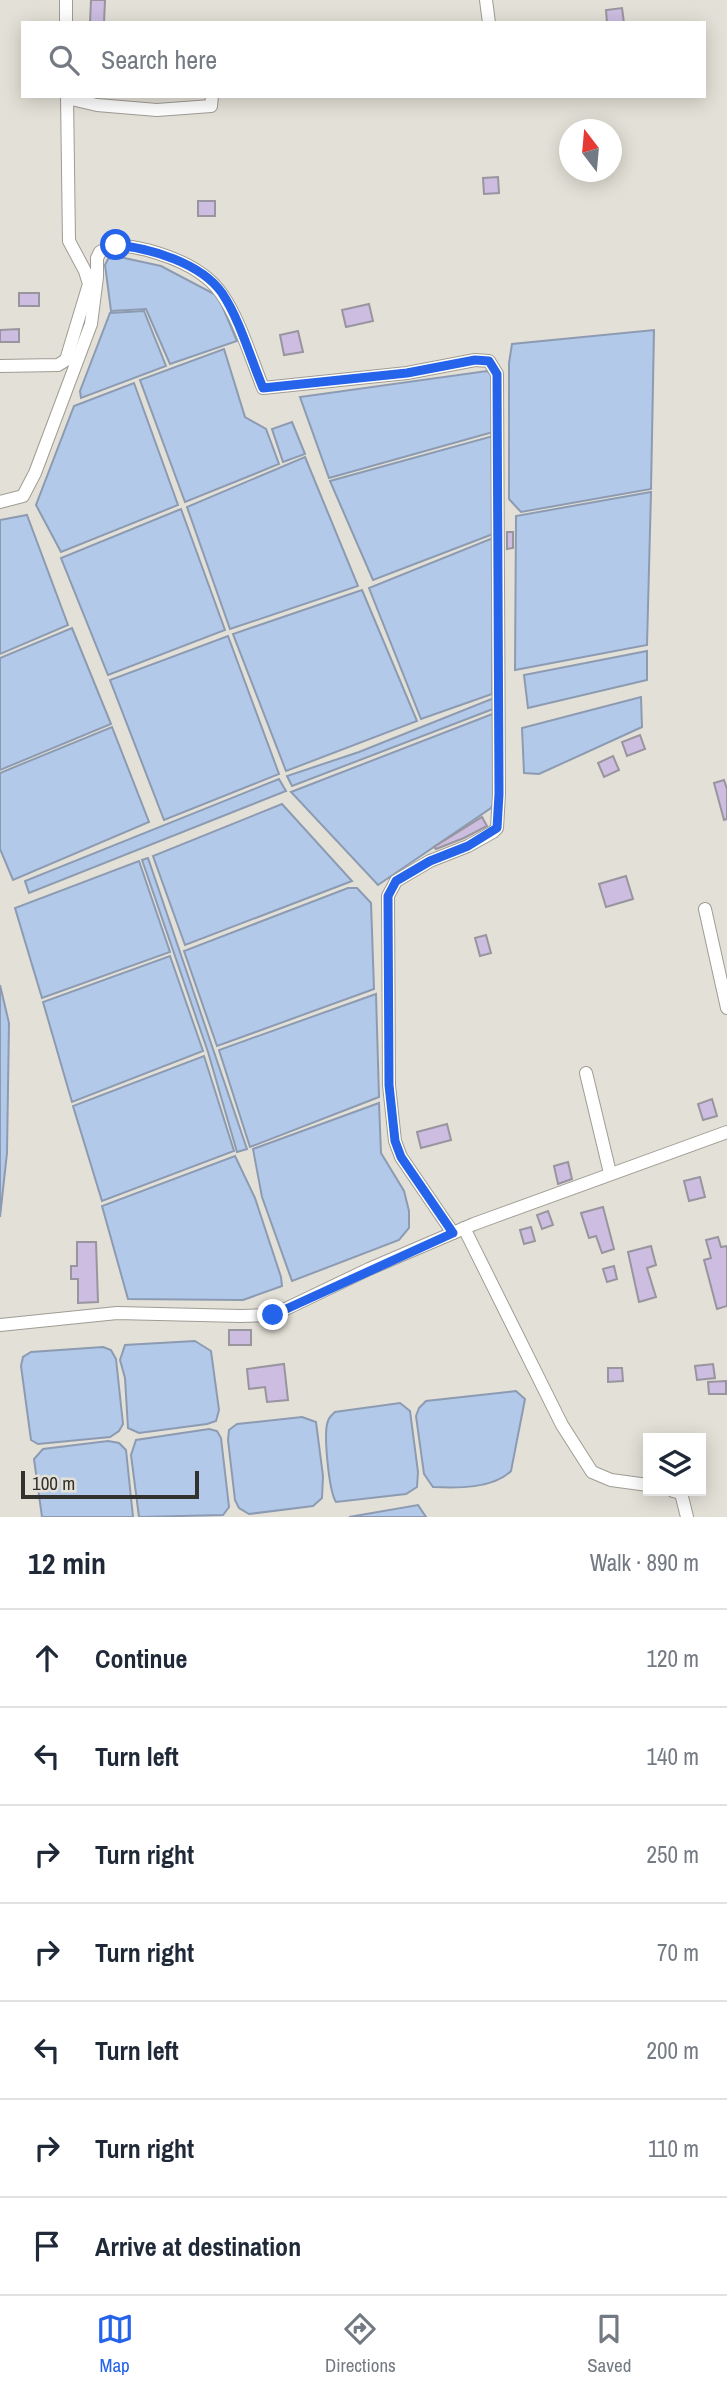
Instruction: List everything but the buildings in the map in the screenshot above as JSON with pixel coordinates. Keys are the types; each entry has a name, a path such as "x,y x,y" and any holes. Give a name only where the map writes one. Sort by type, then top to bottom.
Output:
{"street":[{"path":"66,0 66,21"},
{"path":"486,0 489,21"},
{"path":"0,366 58,366 66,360 89,284 69,241 67,98"},
{"path":"71,98 97,104 157,110 211,106 212,98"},
{"path":"0,502 23,496 35,473 91,324 97,258 100,252 116,245 163,255 204,275 221,293 263,388 407,373 475,360 489,361 495,368 499,781 497,828 468,846 430,861 396,881 388,896 389,1085 395,1141 401,1157 458,1231 562,1425 592,1472 611,1480 643,1484"},
{"path":"705,909 727,1008"},
{"path":"586,1073 610,1173"},
{"path":"0,1325 117,1313 273,1315 458,1231 727,1132"},
{"path":"682,1496 687,1517"}],"water":[{"path":"115,256 161,266 218,296 237,341 170,364 146,309 111,311 105,265 108,259"},
{"path":"144,311 166,366 81,398 80,391 110,313"},
{"path":"654,330 651,489 521,512 509,499 509,363 512,344"},
{"path":"224,349 245,417 266,429 279,464 185,502 140,380"},
{"path":"487,371 493,376 493,432 329,478 300,397"},
{"path":"134,383 178,505 61,552 36,505 74,406"},
{"path":"292,422 305,454 283,462 272,429"},
{"path":"493,436 493,534 373,580 330,481"},
{"path":"305,457 358,586 230,629 187,507"},
{"path":"651,492 647,645 515,670 516,516"},
{"path":"181,509 225,630 108,675 61,558"},
{"path":"27,515 68,625 0,654 0,520"},
{"path":"493,538 492,694 421,719 369,588"},
{"path":"362,590 417,721 286,771 233,634"},
{"path":"72,628 111,724 0,770 0,658"},
{"path":"228,636 279,774 164,820 110,680"},
{"path":"647,651 647,680 528,708 524,675"},
{"path":"641,697 642,727 539,774 524,773 522,728"},
{"path":"494,698 493,709 292,786 287,776 359,752"},
{"path":"495,713 497,796 491,808 378,885 291,792"},
{"path":"112,727 149,822 13,880 0,849 0,773"},
{"path":"279,779 286,791 29,893 25,881"},
{"path":"282,804 352,881 185,945 153,856"},
{"path":"148,858 247,1149 237,1152 208,1052 142,860"},
{"path":"139,861 170,952 42,998 15,908"},
{"path":"348,888 357,888 371,903 374,989 217,1046 184,951"},
{"path":"170,956 203,1051 72,1102 43,1002"},
{"path":"0,985 9,1023 7,1153 0,1217"},
{"path":"376,994 379,1097 250,1147 219,1050"},
{"path":"204,1056 234,1151 102,1201 73,1106"},
{"path":"379,1103 381,1153 404,1191 409,1211 409,1228 399,1240 292,1281 262,1197 253,1149"},
{"path":"235,1156 255,1198 282,1286 243,1300 128,1299 102,1206"},
{"path":"195,1341 211,1351 219,1410 216,1421 139,1433 128,1428 125,1378 120,1360 125,1345"},
{"path":"103,1347 111,1350 116,1359 123,1424 119,1431 110,1437 38,1444 31,1440 21,1366 23,1357 31,1352"},
{"path":"516,1391 525,1399 511,1471 485,1484 433,1487 424,1474 416,1416 419,1408 426,1401"},
{"path":"400,1403 410,1411 418,1472 417,1487 406,1494 336,1502 328,1462 326,1437 329,1418 335,1412"},
{"path":"302,1417 316,1422 323,1476 322,1498 313,1506 249,1514 239,1508 235,1500 229,1430 237,1424"},
{"path":"209,1429 217,1431 221,1438 229,1507 223,1515 139,1517 131,1455 136,1440"},
{"path":"108,1441 119,1443 126,1450 133,1517 42,1517 34,1459 43,1449"},
{"path":"418,1505 426,1517 349,1517"}],"route":[{"path":"116,245 163,255 204,275 221,293 263,388 407,373 475,360 489,361 497,374 497,828 468,846 430,861 396,881 388,896 389,1085 395,1141 401,1157 453,1233 273,1315"}]}
